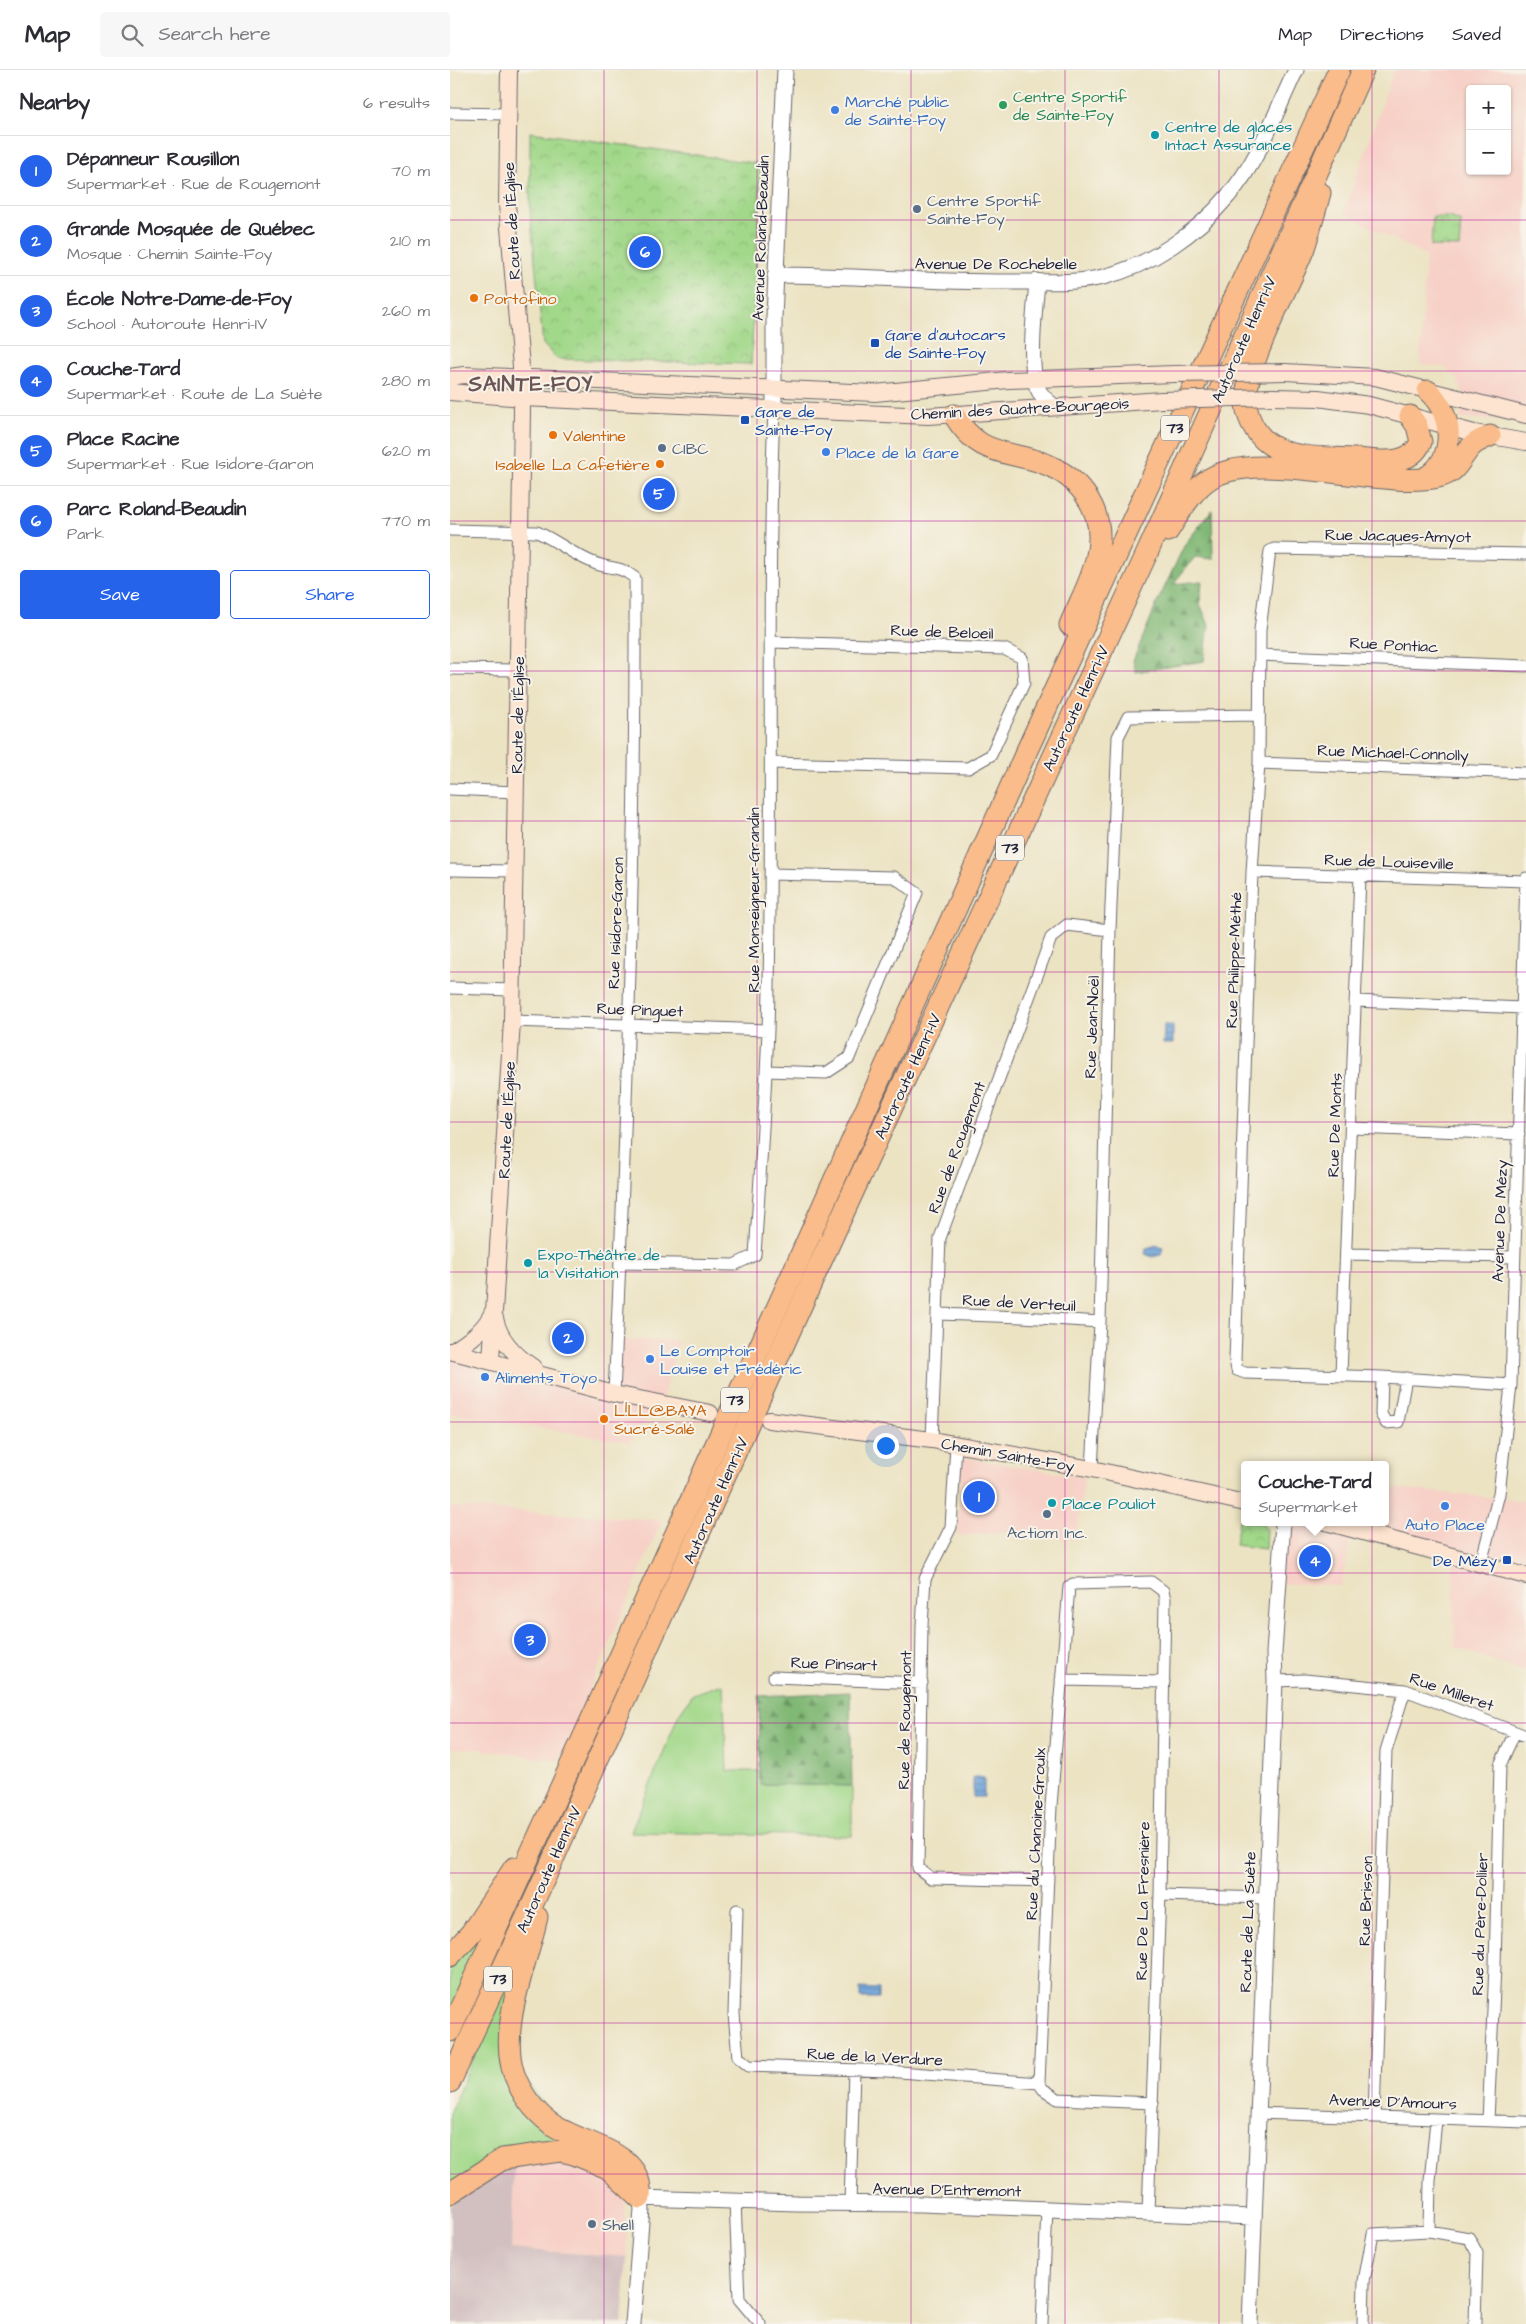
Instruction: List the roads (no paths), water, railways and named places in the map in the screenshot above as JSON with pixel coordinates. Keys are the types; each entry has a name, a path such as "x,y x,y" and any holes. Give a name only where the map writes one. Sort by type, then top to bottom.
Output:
{"highway":[{"name":"Autoroute Henri-IV","path":"450,2031 1046,710 1339,70"},
{"name":"Autoroute Henri-IV","path":"450,2082 546,1875 818,1268 1148,550 1363,70"},
{"path":"1344,111 1304,247 1249,378 1246,405 1258,433 1272,446 1282,451 1299,455 1373,460 1404,459 1418,449 1421,442 1420,434 1410,416"},
{"path":"1425,478 1434,472 1444,458 1448,426 1442,407 1428,391"},
{"path":"954,415 971,438 986,447 1038,462 1065,474 1083,490 1094,508 1099,535 1096,558 1045,684 1046,710"},
{"path":"1148,550 1166,533 1194,492 1218,474 1260,467 1436,478 1455,470 1472,446 1490,436"},
{"path":"450,1956 470,1932 543,1827"},
{"path":"546,1875 532,1939 513,2006 510,2045 514,2074 532,2107 551,2124 620,2157 632,2167 641,2189 640,2198"},
{"path":"450,2193 503,2160 561,2151 574,2154 608,2168 640,2198"}],"main road":[{"name":"Route de l'Église","path":"491,1360 512,1021 521,532 522,378 507,204 509,70"},
{"name":"Chemin des Quatre-Bourgeois","path":"450,377 464,375 876,393 1035,379 1285,372 1374,377 1526,415"},
{"name":"Chemin des Quatre-Bourgeois","path":"450,392 522,398 922,416 1162,400 1273,397 1318,398 1351,402 1490,436 1526,442"},
{"path":"452,1351 470,1340 489,1320 494,1309"},
{"path":"494,1309 497,1330 518,1358 539,1372"},
{"path":"452,1351 539,1372 614,1394 710,1413"},
{"name":"Chemin Sainte-Foy","path":"769,1420 932,1440 1092,1469 1241,1502"},
{"path":"1341,1526 1526,1576"}],"street":[{"name":"Avenue Roland-Beaudin","path":"774,408 775,275 785,70"},
{"name":"Avenue De Rochebelle","path":"775,275 934,282 1069,283 1104,277 1156,255 1196,228 1229,195 1244,175 1296,70"},
{"path":"450,112 507,114"},
{"path":"1037,282 1033,331 1035,379 1042,395 1055,407"},
{"name":"Rue Monseigneur-Grandin","path":"620,1263 734,1265 755,1255 768,1030 771,763 770,505 774,408"},
{"path":"450,530 521,532"},
{"name":"Rue Isidore-Garon","path":"521,532 537,532 550,537 592,563 624,569 635,578 636,762 629,1025 614,1394"},
{"name":"Rue Jacques-Amyot","path":"1270,551 1274,549 1526,554"},
{"name":"Rue Philippe-Méthé","path":"1270,551 1260,630 1258,764 1252,872 1235,1360 1237,1370 1245,1373 1341,1375"},
{"name":"Rue de Beloeil","path":"771,642 1004,649 1022,658 1024,683 992,756 968,768 771,763"},
{"name":"Rue Pontiac","path":"1260,655 1526,666"},
{"path":"450,669 518,670"},
{"name":"Rue Jean-Noël","path":"1092,1469 1100,1322 1110,930 1118,737 1128,718 1258,715"},
{"name":"Rue Michael-Connolly","path":"1258,764 1526,773"},
{"path":"450,789 515,792"},
{"path":"450,870 514,871"},
{"name":"Rue de Louiseville","path":"1252,872 1526,879"},
{"path":"766,1071 826,1073 849,1058 916,893 894,877 770,874"},
{"name":"Rue De Monts","path":"1341,1375 1352,1128 1360,876"},
{"name":"Avenue De Mézy","path":"1481,1563 1499,1494 1511,1385 1526,879"},
{"name":"Rue de Rougemont","path":"932,1440 940,1238 1051,938 1067,925 1110,930"},
{"path":"450,988 512,990"},
{"path":"1355,1000 1523,1008"},
{"name":"Rue Pinguet","path":"512,1021 768,1030"},
{"path":"1352,1128 1519,1134"},
{"path":"1347,1254 1514,1256"},
{"name":"Rue de Verteuil","path":"938,1314 1100,1322"},
{"path":"1341,1375 1511,1385"},
{"path":"1382,1377 1381,1414 1386,1423 1398,1422 1406,1378"},
{"name":"Rue de Rougemont","path":"956,1445 951,1527 925,1579 922,1625 918,1868 931,1878 1048,1881"},
{"name":"Route de La Suète","path":"1250,2324 1275,1681 1274,1653 1283,1526"},
{"name":"Rue du Chanoine-Groulx","path":"1039,2082 1048,1881 1069,1587 1073,1584 1151,1582 1163,1591"},
{"name":"Rue De La Fresnière","path":"1148,2212 1160,1895 1166,1598 1163,1591"},
{"name":"Rue Pinsart","path":"774,1677 922,1683"},
{"path":"1062,1680 1164,1682"},
{"name":"Rue Milleret","path":"1275,1681 1305,1680 1405,1690 1521,1734"},
{"name":"Rue Brisson","path":"1374,2116 1386,1751 1405,1690"},
{"name":"Rue du Père-Dollier","path":"1488,2121 1495,1966 1500,1765 1521,1734"},
{"path":"1160,1895 1266,1898"},
{"name":"Rue de la Verdure","path":"737,1910 734,2014 738,2057 749,2066 854,2070 1039,2082"},
{"path":"850,2204 854,2070"},
{"path":"1039,2082 1043,2089 1058,2099 1153,2103"},
{"name":"Avenue D'Amours","path":"1259,2113 1526,2122"},
{"path":"1429,2231 1430,2181 1436,2120"},
{"path":"633,2324 642,2209 640,2198"},
{"name":"Avenue D'Entremont","path":"640,2198 1148,2212 1254,2217"},
{"path":"735,2201 739,2299 760,2324"},
{"path":"1042,2324 1047,2209"},
{"path":"1363,2324 1364,2280 1373,2234 1429,2231 1469,2238 1477,2253 1475,2324"}],"water":[{"path":"1164,1025 1173,1025 1173,1044 1163,1044"},
{"path":"1157,1245 1163,1247 1161,1255 1152,1257 1145,1254 1146,1248"},
{"path":"973,1777 984,1777 984,1797 973,1797"},
{"path":"860,1988 879,1989 879,1998 860,1998"}],"place":[{"name":"Centre Sportif de Sainte-Foy","path":"1003,105"},
{"name":"Marché public de Sainte-Foy","path":"835,110"},
{"name":"Centre de glaces Intact Assurance","path":"1155,135"},
{"name":"Centre Sportif Sainte-Foy","path":"917,209"},
{"name":"Parc Roland-Beaudin","path":"645,252"},
{"name":"Portofino","path":"474,298"},
{"name":"Gare d'autocars de Sainte-Foy","path":"875,343"},
{"name":"Gare de Sainte-Foy","path":"745,420"},
{"name":"Valentine","path":"553,435"},
{"name":"CIBC","path":"662,448"},
{"name":"Place de la Gare","path":"826,452"},
{"name":"Isabelle La Cafetière","path":"660,464"},
{"name":"Place Racine","path":"659,494"},
{"name":"Expo-Théâtre de la Visitation","path":"528,1263"},
{"name":"Grande Mosquée de Québec","path":"568,1338"},
{"name":"Le Comptoir Louise et Frédéric","path":"650,1359"},
{"name":"Aliments Toyo","path":"485,1377"},
{"name":"L!LL@BAYA Sucré-Salé","path":"604,1419"},
{"name":"Dépanneur Rousillon","path":"979,1497"},
{"name":"Place Pouliot","path":"1052,1503"},
{"name":"Auto Place","path":"1445,1506"},
{"name":"Actiom Inc.","path":"1047,1514"},
{"name":"De Mézy","path":"1507,1560"},
{"name":"Couche-Tard","path":"1315,1561"},
{"name":"École Notre-Dame-de-Foy","path":"530,1640"},
{"name":"Shell","path":"592,2224"}],"district":[{"name":"SAINTE-FOY","path":"531,384"}]}
